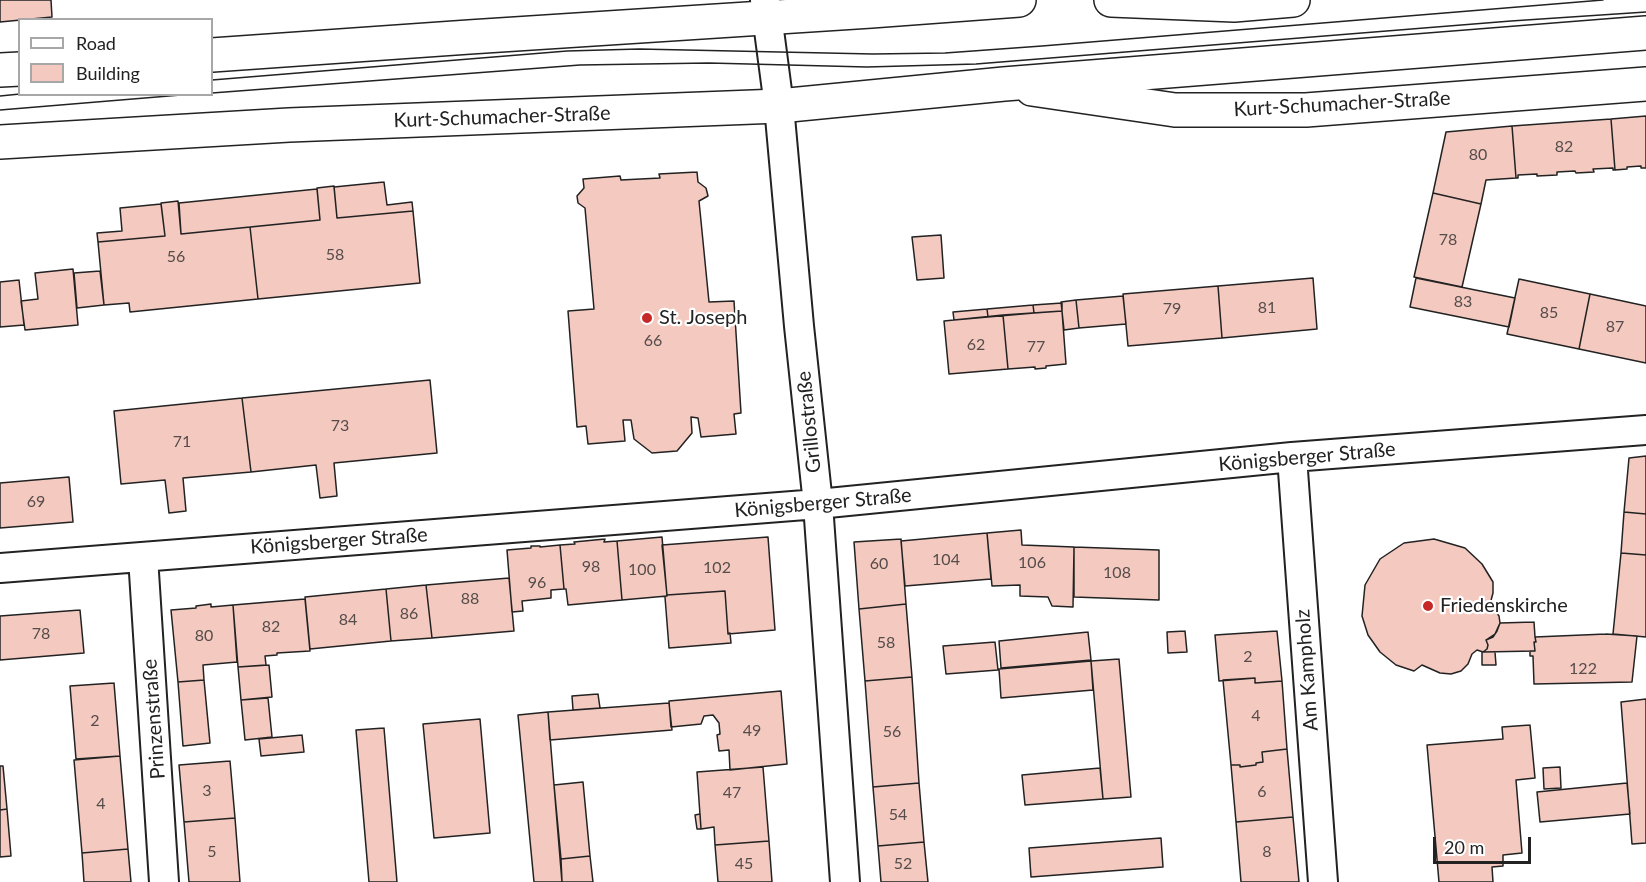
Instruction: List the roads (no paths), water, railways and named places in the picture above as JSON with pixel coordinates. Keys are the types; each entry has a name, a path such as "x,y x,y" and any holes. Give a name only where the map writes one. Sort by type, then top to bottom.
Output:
{"main road":[{"path":"213,55 469,37 766,9 1019,0"},
{"path":"1111,0 1234,5 1293,0"},
{"name":"Kurt-Schumacher-Straße","path":"0,142 289,125 779,106 1004,84 1646,33"},
{"path":"0,70 18,69"},
{"name":"Kurt-Schumacher-Straße","path":"1004,84 1175,110 1306,110 1646,84"}],"street":[{"name":"Grillostraße","path":"766,9 779,106 818,504 845,882"},
{"name":"Königsberger Straße","path":"0,568 818,504 1292,457 1646,430"},
{"name":"Am Kampholz","path":"1292,457 1323,882"},
{"name":"Prinzenstraße","path":"143,557 164,882"}],"tram line":[{"path":"213,80 567,51 639,49 873,54 945,53 1603,0"},
{"path":"213,93 580,65 709,63 867,67 976,64 1646,12"},
{"path":"0,96 18,94"},
{"path":"0,110 169,96"}],"place":[{"name":"St. Joseph","path":"647,318"},
{"name":"Friedenskirche","path":"1428,606"}]}
